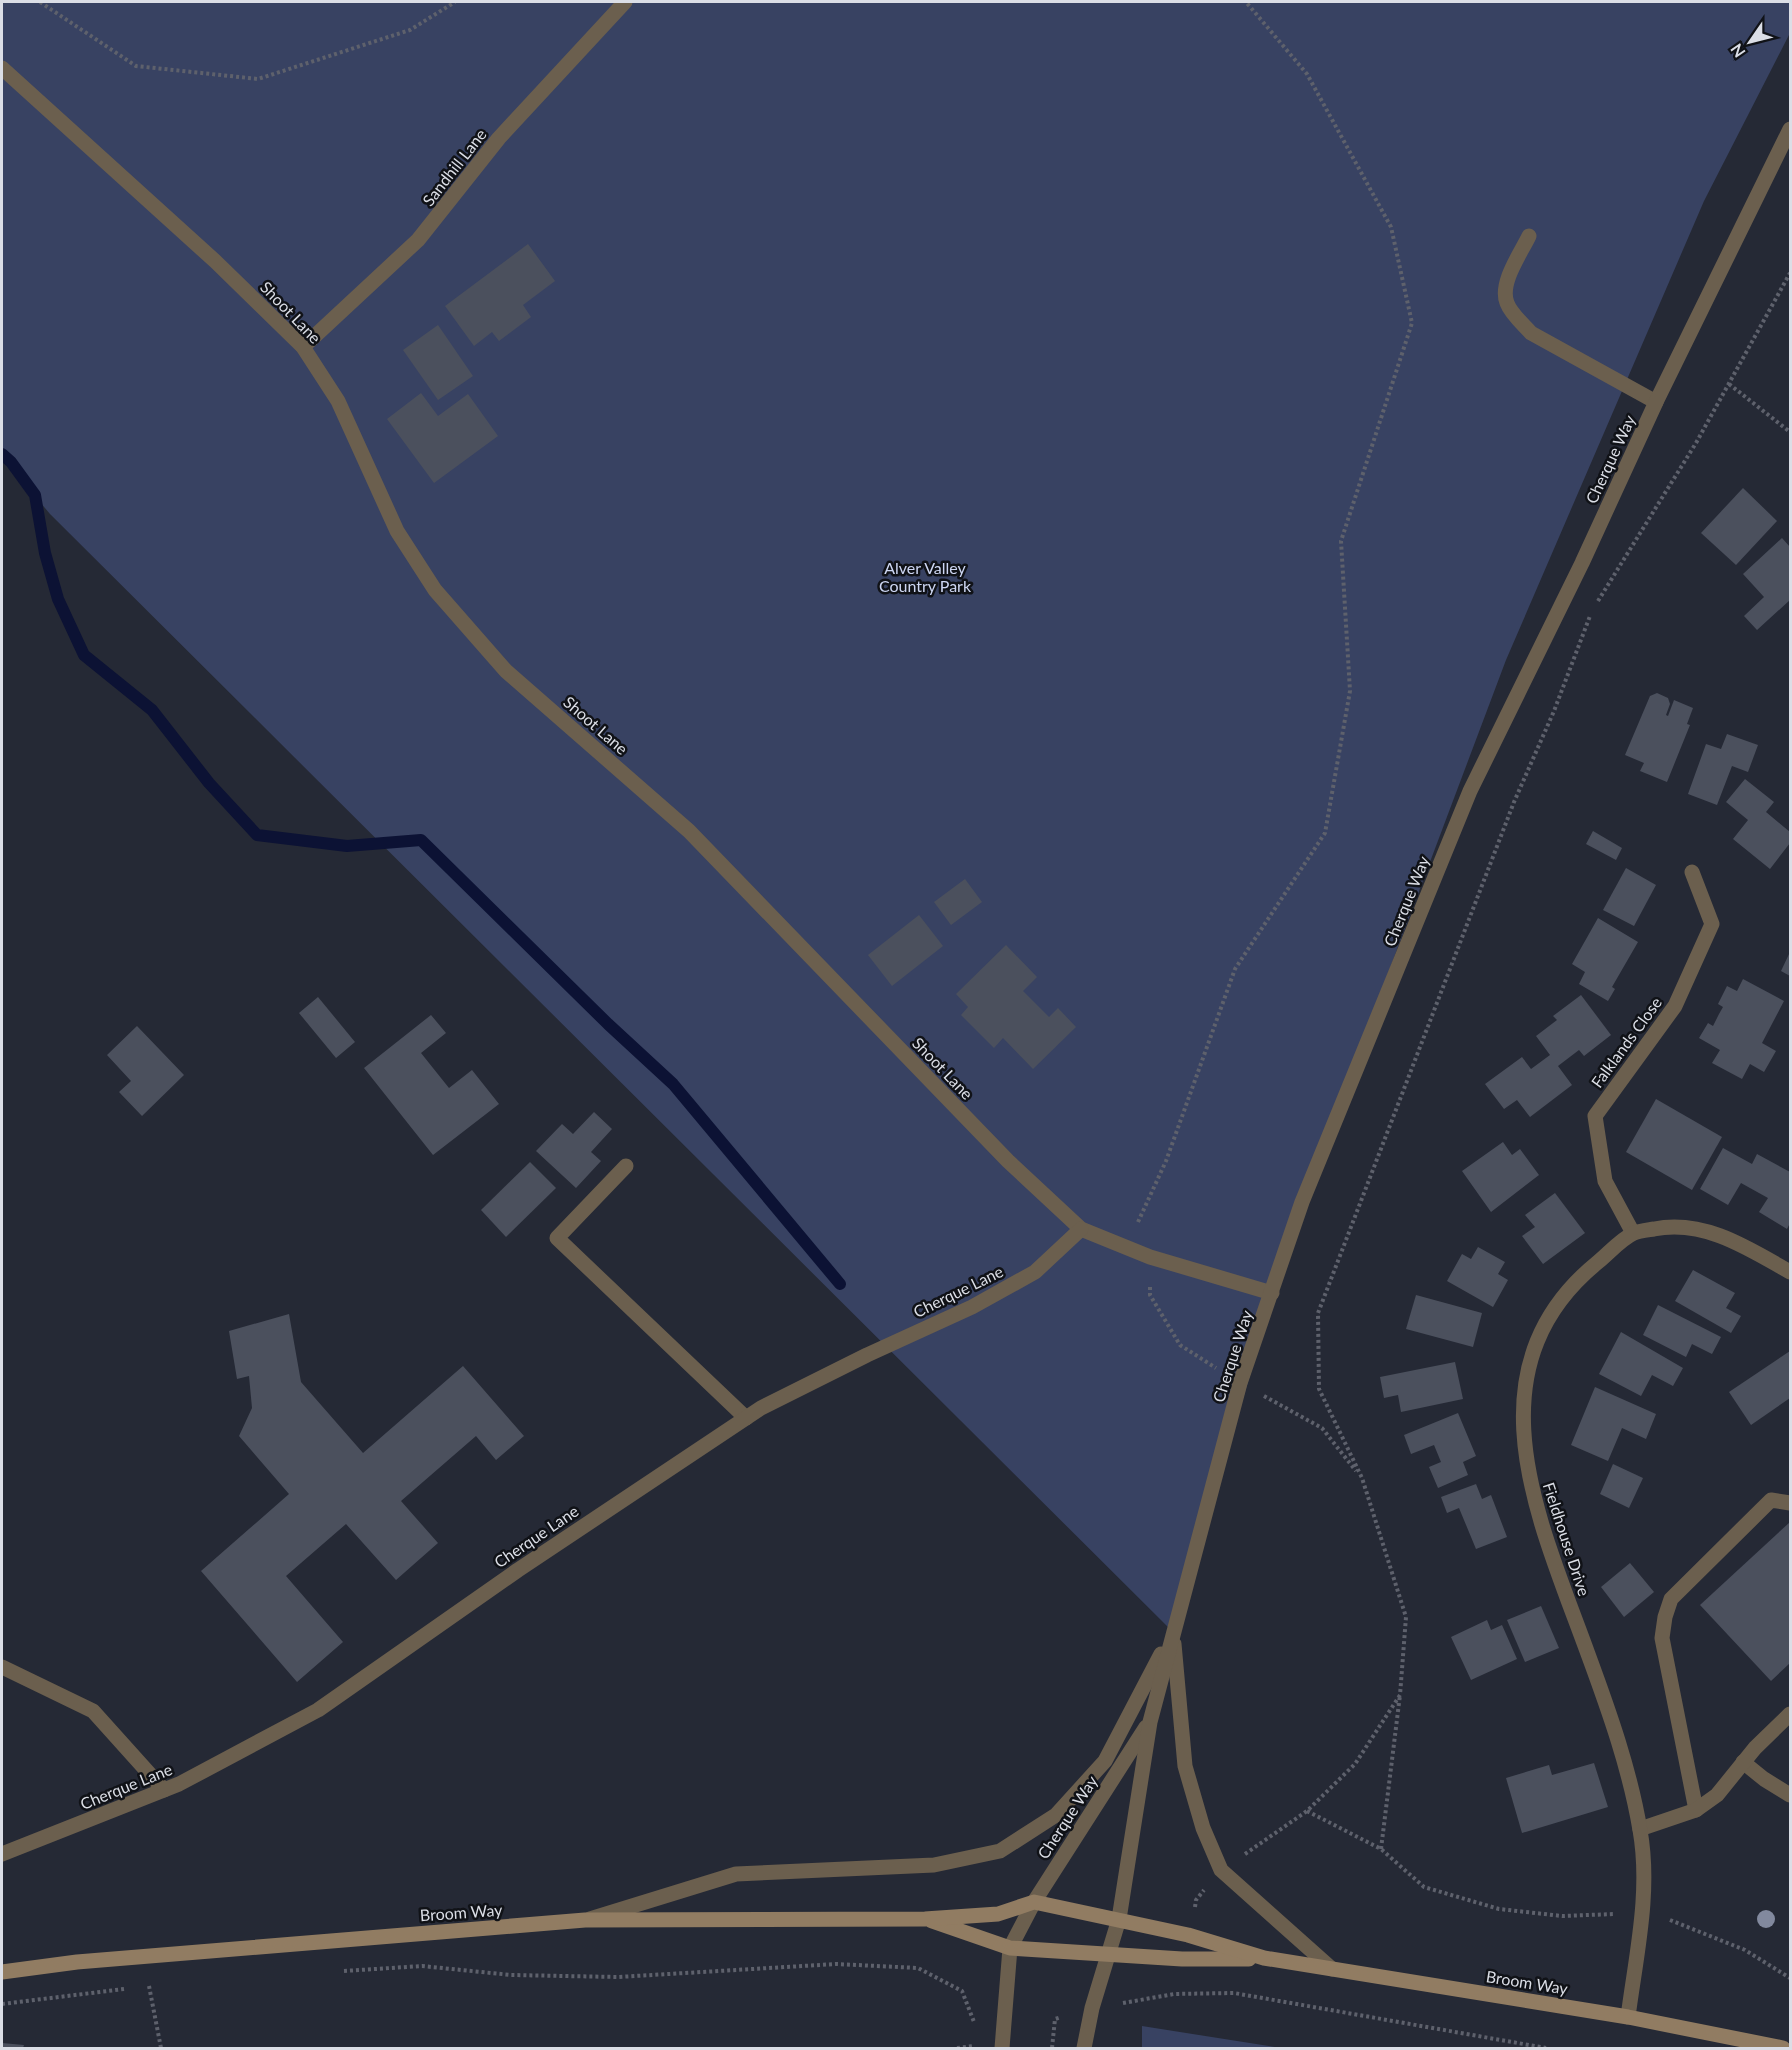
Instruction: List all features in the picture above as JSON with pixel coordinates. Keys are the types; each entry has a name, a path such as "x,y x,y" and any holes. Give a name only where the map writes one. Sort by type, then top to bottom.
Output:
{"main road":[{"name":"Broom Way","path":"2,1972 77,1962 585,1920 924,1919 998,1914 1034,1902 1188,1935 1264,1958 1628,2017 1783,2049"},
{"name":"Broom Way","path":"924,1919 1010,1948 1182,1959 1264,1958"}],"street":[{"name":"Sandhill Lane","path":"303,347 418,240 499,138 626,2"},
{"name":"Shoot Lane","path":"2,68 215,261 303,347 338,402 397,531 435,590 506,671 689,831 1008,1161 1081,1229 1150,1257 1272,1293"},
{"name":"Cherque Way","path":"1084,2049 1092,2008 1119,1919 1150,1722 1173,1632 1240,1383 1302,1202 1470,791 1582,563 1656,402 1791,129"},
{"path":"1529,236 1506,285 1506,302 1515,316 1531,333 1656,402"},
{"name":"Falklands Close","path":"1634,1233 1605,1181 1594,1116 1675,1006 1712,924 1692,872"},
{"path":"626,1166 557,1238 746,1418"},
{"name":"Fieldhouse Drive","path":"1628,2017 1645,1872 1640,1829 1621,1749 1547,1545 1531,1490 1524,1437 1524,1384 1532,1351 1551,1312 1587,1270 1634,1233 1671,1226 1705,1230 1743,1245 1791,1272"},
{"name":"Cherque Lane","path":"2,1854 179,1785 318,1710 527,1563 746,1418 867,1355 972,1307 1026,1277 1081,1229"},
{"path":"1696,1810 1662,1638 1665,1617 1671,1599 1771,1500 1791,1503"},
{"path":"1173,1632 1185,1766 1203,1828 1221,1870 1332,1969"},
{"path":"585,1920 736,1874 934,1865 1000,1851 1056,1815 1105,1761 1173,1632"},
{"path":"2,1667 93,1711 164,1790"},
{"path":"1640,1829 1696,1810 1717,1795 1743,1762 1791,1714"},
{"name":"Cherque Way","path":"1010,1948 1034,1902 1150,1722"},
{"path":"1743,1762 1764,1779 1791,1795"},
{"path":"1002,2048 1010,1948"}],"path":[{"path":"40,2 136,66 258,79 410,30 455,2"},
{"path":"1126,1248 1166,1161 1235,969 1325,833 1350,691 1341,541 1412,323 1391,227 1307,74 1246,2"},
{"path":"1381,1849 1400,1695 1406,1617 1362,1479 1319,1389 1318,1313 1514,802 1554,711 1593,608 1696,443 1791,273"},
{"path":"1729,384 1791,432"},
{"path":"1188,1935 1196,1900 1221,1870 1307,1811 1355,1764 1400,1695"},
{"path":"1307,1811 1381,1849 1425,1887 1499,1909 1562,1916 1642,1913 1676,1922 1745,1950 1791,1978"},
{"path":"1174,1994 1182,1959"},
{"path":"340,1971 422,1966 511,1975 618,1977 836,1964 918,1968 962,1991 983,2044"},
{"path":"137,1988 159,1985"},
{"path":"149,1986 161,2048"},
{"path":"2,2004 126,1989"},
{"path":"1052,2049 1056,2019 1092,2008 1174,1994 1234,1993 1546,2049"},
{"path":"957,2049 983,2044 1002,2048"}],"green space":[{"name":"Alver Valley Country Park","path":"2,2 1790,2 1790,33 1704,201 1506,660 1302,1202 1173,1632 50,514 2,457"},
{"path":"1142,2026 1281,2048 1142,2048"}],"building":[{"path":"528,244 555,281 523,305 531,317 499,341 492,332 474,346 445,306"},
{"path":"438,325 473,376 438,400 403,350"},
{"path":"421,393 438,416 468,394 498,436 434,483 387,419"},
{"path":"1743,488 1777,521 1736,565 1701,533"},
{"path":"1782,538 1790,547 1790,600 1757,630 1744,616 1764,597 1743,574"},
{"path":"1657,693 1668,698 1670,704 1666,715 1668,716 1674,700 1693,708 1687,724 1690,725 1667,782 1640,771 1644,763 1625,755 1650,696"},
{"path":"1727,734 1758,745 1748,772 1732,766 1717,805 1688,794 1706,744 1721,749"},
{"path":"1745,779 1774,802 1766,812 1790,832 1790,843 1770,869 1733,839 1748,820 1726,802"},
{"path":"1593,831 1622,848 1616,860 1586,844"},
{"path":"1626,868 1656,885 1634,926 1603,910"},
{"path":"965,879 982,902 951,925 934,902"},
{"path":"919,915 943,946 892,986 868,955"},
{"path":"1598,918 1638,942 1612,987 1615,989 1608,1001 1579,984 1585,972 1572,964"},
{"path":"1006,945 1037,977 1023,991 1049,1017 1058,1008 1076,1027 1033,1069 1003,1038 994,1048 961,1015 968,1007 956,994"},
{"path":"1790,952 1790,976 1781,971"},
{"path":"1743,979 1784,1001 1762,1043 1776,1051 1764,1072 1750,1064 1742,1079 1712,1063 1720,1050 1699,1038 1708,1023 1713,1026 1723,1007 1718,1004 1727,986 1737,991"},
{"path":"1581,995 1611,1035 1584,1056 1579,1050 1558,1066 1572,1085 1530,1117 1517,1100 1504,1109 1485,1084 1522,1057 1531,1069 1550,1055 1536,1036 1557,1020 1553,1016"},
{"path":"318,997 355,1042 336,1058 299,1013"},
{"path":"431,1015 446,1033 421,1053 449,1088 472,1070 499,1104 433,1155 364,1068"},
{"path":"137,1026 184,1075 142,1116 119,1092 131,1081 107,1055"},
{"path":"1656,1099 1722,1137 1692,1190 1626,1152"},
{"path":"594,1112 612,1129 591,1152 601,1161 576,1188 536,1151 562,1124 573,1134"},
{"path":"1503,1142 1512,1155 1520,1149 1539,1175 1491,1212 1462,1171"},
{"path":"1723,1148 1752,1164 1757,1154 1790,1172 1790,1223 1787,1229 1759,1212 1768,1198 1741,1183 1728,1205 1700,1189"},
{"path":"530,1162 556,1188 506,1237 481,1210"},
{"path":"1555,1193 1585,1233 1543,1264 1522,1236 1535,1227 1525,1215"},
{"path":"1478,1247 1505,1262 1498,1274 1508,1280 1493,1307 1447,1281 1462,1254 1471,1259"},
{"path":"1693,1270 1735,1293 1726,1308 1741,1316 1731,1333 1675,1301"},
{"path":"1416,1295 1482,1313 1473,1347 1406,1329"},
{"path":"1658,1305 1721,1337 1712,1354 1692,1344 1686,1357 1643,1335"},
{"path":"289,1314 301,1382 363,1453 463,1366 524,1436 496,1460 476,1436 401,1501 438,1543 396,1580 346,1524 286,1576 343,1642 297,1682 201,1571 289,1494 239,1436 252,1408 249,1376 237,1379 229,1331"},
{"path":"1621,1332 1683,1368 1673,1386 1652,1375 1641,1396 1599,1374"},
{"path":"1790,1351 1790,1398 1751,1425 1729,1392"},
{"path":"1455,1362 1463,1399 1401,1412 1398,1395 1384,1398 1380,1377"},
{"path":"1595,1387 1656,1414 1646,1439 1622,1428 1608,1461 1571,1445"},
{"path":"1458,1413 1476,1456 1463,1462 1468,1475 1438,1488 1429,1467 1441,1462 1434,1445 1411,1454 1404,1435"},
{"path":"1613,1464 1643,1478 1629,1508 1600,1494"},
{"path":"1476,1484 1482,1499 1491,1495 1507,1537 1476,1549 1459,1508 1447,1513 1441,1497"},
{"path":"1790,1522 1790,1663 1771,1681 1700,1605"},
{"path":"1630,1563 1654,1592 1624,1617 1601,1587"},
{"path":"1541,1606 1559,1648 1525,1662 1507,1620"},
{"path":"1487,1620 1491,1630 1502,1625 1517,1659 1471,1680 1451,1637"},
{"path":"1594,1763 1608,1807 1522,1833 1506,1778 1549,1765 1552,1775"},
{"path":"2,2043 24,2045 23,2048 2,2048"}],"waterway":[{"path":"2,454 11,462 35,495 45,553 58,599 84,655 152,710 209,783 257,835 347,846 421,840 608,1024 673,1084 840,1284"}]}
